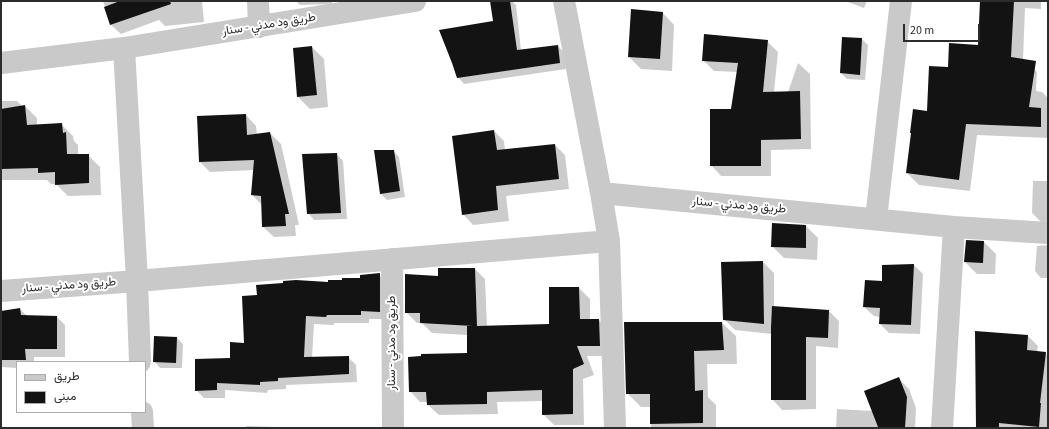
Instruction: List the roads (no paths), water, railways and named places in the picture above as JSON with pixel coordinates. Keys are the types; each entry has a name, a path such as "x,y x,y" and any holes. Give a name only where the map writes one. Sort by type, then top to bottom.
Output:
{"street":[{"path":"258,1 259,27"},
{"name":"طريق ود مدني - سنار","path":"1,63 124,48 414,1"},
{"path":"564,1 609,241 615,428"},
{"path":"876,219 901,1"},
{"path":"124,48 140,361"},
{"name":"طريق ود مدني - سنار","path":"601,193 954,227 1048,233"},
{"path":"942,428 954,227"},
{"name":"طريق ود مدني - سنار","path":"1,291 609,241"},
{"name":"طريق ود مدني - سنار","path":"392,259 393,428"},
{"path":"142,413 143,428"}]}
